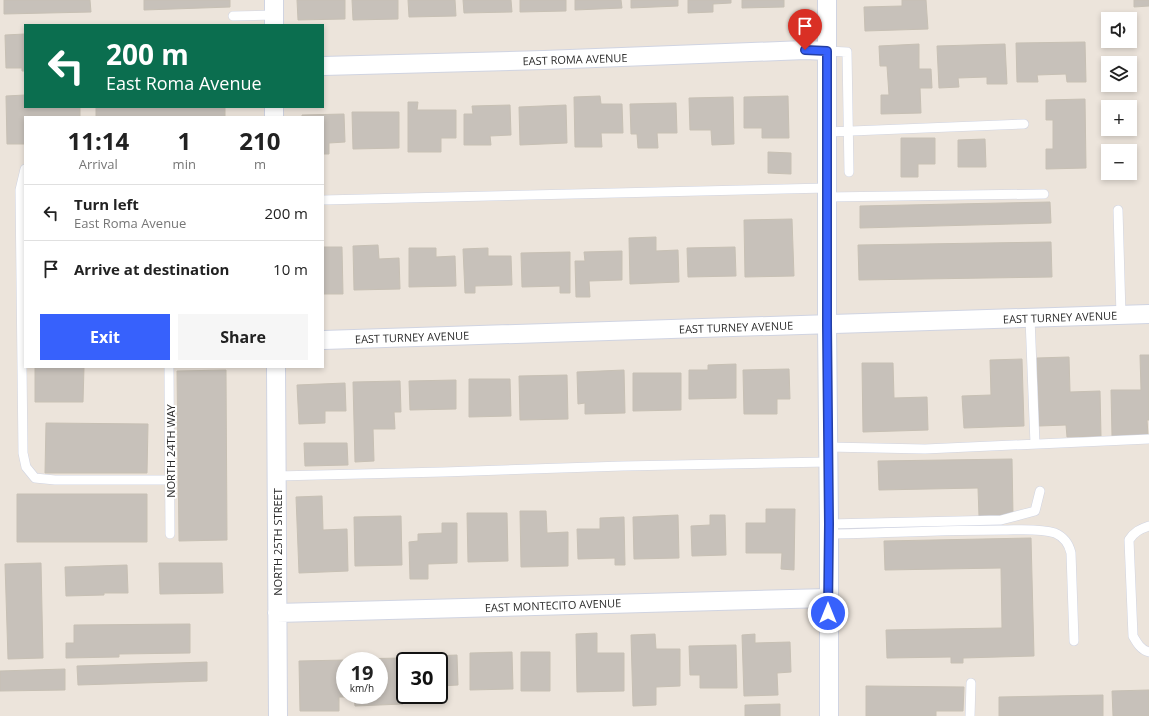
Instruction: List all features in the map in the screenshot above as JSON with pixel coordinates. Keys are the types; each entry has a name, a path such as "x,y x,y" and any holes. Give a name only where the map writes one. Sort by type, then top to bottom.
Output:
{"street":[{"path":"827,0 829,716"},
{"name":"EAST ROMA AVENUE","path":"324,66 544,60 805,50 827,51"},
{"name":"EAST TURNEY AVENUE","path":"324,340 1149,314"},
{"name":"NORTH 25TH STREET","path":"276,368 278,716"},
{"name":"EAST MONTECITO AVENUE","path":"277,613 828,598"}],"lane":[{"path":"233,16 274,13"},
{"path":"827,51 847,52 849,172"},
{"path":"827,132 1024,124"},
{"path":"24,173 20,190 23,453 26,467 35,478 55,480 170,480"},
{"path":"324,200 827,192 1044,194"},
{"path":"1118,210 1121,315"},
{"path":"1030,318 1035,444"},
{"name":"NORTH 24TH WAY","path":"169,368 170,534"},
{"path":"277,476 623,466 925,449 1149,439"},
{"path":"829,529 1001,520 1035,511 1040,491"},
{"path":"1149,526 1142,528 1133,534 1129,540 1133,636 1138,645 1149,652"},
{"path":"829,529 988,530 1039,531 1055,533 1066,540 1070,546 1074,641"},
{"path":"970,716 971,683"}],"building":[{"path":"4,0 90,0 91,12 4,14"},
{"path":"144,0 230,0 230,7 144,10"},
{"path":"297,0 345,0 345,19 298,20"},
{"path":"352,0 398,0 398,19 353,20"},
{"path":"408,0 455,0 456,16 409,17"},
{"path":"463,0 511,0 512,12 464,13"},
{"path":"520,0 566,0 566,11 520,12"},
{"path":"575,0 621,0 622,8 575,10"},
{"path":"631,0 678,0 678,6 631,8"},
{"path":"688,0 731,0 731,3 713,4 713,12 688,13"},
{"path":"742,0 784,0 784,7 742,8"},
{"path":"902,0 926,0 928,29 865,31 864,7 902,6"},
{"path":"1134,0 1149,0 1149,6 1134,7"},
{"path":"24,34 24,71 22,71 22,68 6,68 5,35"},
{"path":"1085,42 1086,82 1067,82 1066,74 1037,75 1038,82 1017,82 1016,43"},
{"path":"919,44 919,69 931,69 932,88 920,88 921,113 881,114 881,95 889,95 887,66 880,66 879,46"},
{"path":"1005,44 1007,84 987,84 987,77 958,78 959,87 939,88 937,46"},
{"path":"24,95 24,108 80,108 80,116 24,116 24,144 7,144 6,96"},
{"path":"600,96 601,104 622,104 623,133 601,133 602,147 575,147 574,97"},
{"path":"788,96 789,138 762,138 762,128 744,128 744,97"},
{"path":"733,97 734,144 712,145 711,130 690,130 689,98"},
{"path":"1085,99 1086,168 1046,169 1046,149 1053,149 1053,120 1046,120 1046,100"},
{"path":"408,102 418,102 417,110 456,110 456,138 441,138 441,152 408,152"},
{"path":"676,103 677,133 657,133 658,148 638,148 637,134 631,134 630,104"},
{"path":"510,105 511,135 490,136 491,145 464,145 464,114 473,114 472,106"},
{"path":"566,105 567,143 520,145 519,107"},
{"path":"96,108 225,108 225,116 96,116"},
{"path":"352,112 399,112 399,148 353,149"},
{"path":"344,114 345,142 329,143 329,154 324,154 324,116 302,115"},
{"path":"901,138 935,138 935,164 918,164 918,177 901,177"},
{"path":"985,139 986,167 958,167 958,140"},
{"path":"768,152 791,153 791,174 768,173"},
{"path":"1050,202 1051,223 860,228 860,206"},
{"path":"792,219 794,276 745,277 744,220"},
{"path":"656,237 656,251 678,250 679,282 630,284 629,238"},
{"path":"1051,242 1052,277 859,280 858,245"},
{"path":"378,245 379,259 399,258 400,289 354,290 353,246"},
{"path":"324,247 342,247 343,294 324,294"},
{"path":"735,247 736,276 688,277 687,248"},
{"path":"409,248 436,248 436,257 455,256 456,286 409,287"},
{"path":"488,248 488,256 511,256 512,285 475,286 475,293 465,293 463,249"},
{"path":"622,251 622,280 589,281 590,297 576,297 575,261 585,261 584,252"},
{"path":"570,252 570,293 560,293 560,286 522,287 521,253"},
{"path":"1140,355 1149,355 1148,435 1112,436 1111,390 1141,390"},
{"path":"1069,357 1070,392 1100,391 1101,436 1067,437 1066,425 1039,426 1037,358"},
{"path":"1022,359 1024,426 964,428 962,396 991,395 990,360"},
{"path":"862,363 893,363 894,398 927,397 928,430 863,432"},
{"path":"736,364 736,398 689,399 689,370 708,370 708,365"},
{"path":"35,368 84,368 83,402 35,402"},
{"path":"789,369 790,399 777,399 777,414 744,414 743,370"},
{"path":"226,370 227,540 179,541 177,371"},
{"path":"624,370 625,413 585,414 585,403 578,404 577,372"},
{"path":"633,373 681,373 681,410 633,411"},
{"path":"567,375 568,419 520,420 519,376"},
{"path":"469,379 510,379 511,416 469,417"},
{"path":"456,380 456,409 410,410 409,381"},
{"path":"400,381 401,412 394,412 395,429 373,429 374,461 355,462 353,382"},
{"path":"345,383 346,411 325,411 325,423 299,424 297,385"},
{"path":"46,423 148,424 147,473 45,473"},
{"path":"304,443 347,443 348,465 305,466"},
{"path":"1012,459 1013,515 979,516 978,488 879,490 878,461"},
{"path":"17,494 147,494 147,542 17,542"},
{"path":"322,496 323,530 347,529 348,571 299,573 296,497"},
{"path":"766,509 795,509 794,570 781,569 782,553 746,553 746,523 766,523"},
{"path":"520,511 546,511 547,533 568,532 568,566 521,567"},
{"path":"467,513 507,513 508,561 468,562"},
{"path":"678,515 679,558 634,559 633,517"},
{"path":"710,515 725,515 726,555 692,556 691,526 710,525"},
{"path":"401,516 402,565 355,566 354,517"},
{"path":"624,517 625,565 615,565 615,558 578,559 577,529 600,529 600,518"},
{"path":"442,523 457,523 457,563 428,564 428,579 410,579 409,542 418,541 418,534 442,533"},
{"path":"1031,538 1034,656 963,658 963,663 951,663 951,657 887,658 886,630 1002,628 1001,568 885,570 884,541"},
{"path":"41,563 43,658 8,659 5,564"},
{"path":"159,563 222,563 223,593 160,594"},
{"path":"127,565 128,593 66,596 65,567"},
{"path":"190,624 190,653 119,654 119,657 66,658 66,643 74,643 74,625"},
{"path":"597,633 597,653 624,653 624,691 577,692 576,634"},
{"path":"655,634 656,649 680,649 680,686 656,687 656,705 633,706 631,635"},
{"path":"755,634 755,643 790,642 791,672 777,673 778,695 744,696 742,635"},
{"path":"736,645 737,688 700,688 700,675 690,675 689,646"},
{"path":"512,652 513,689 470,690 470,653"},
{"path":"521,652 550,652 550,691 521,691"},
{"path":"448,655 457,655 458,685 448,686"},
{"path":"388,658 396,658 396,704 403,704 355,706 355,704 388,704"},
{"path":"336,660 336,704 339,704 339,711 300,711 299,661"},
{"path":"207,662 207,681 78,685 77,666"},
{"path":"65,669 65,690 0,691 0,671"},
{"path":"866,686 964,687 963,711 936,711 936,716 866,716"},
{"path":"1149,690 1149,716 1113,716 1112,691"},
{"path":"1103,695 1103,716 999,716 999,697"},
{"path":"780,704 780,716 745,716 745,705"}],"route":[{"path":"805,50 827,51 828,613"}]}
